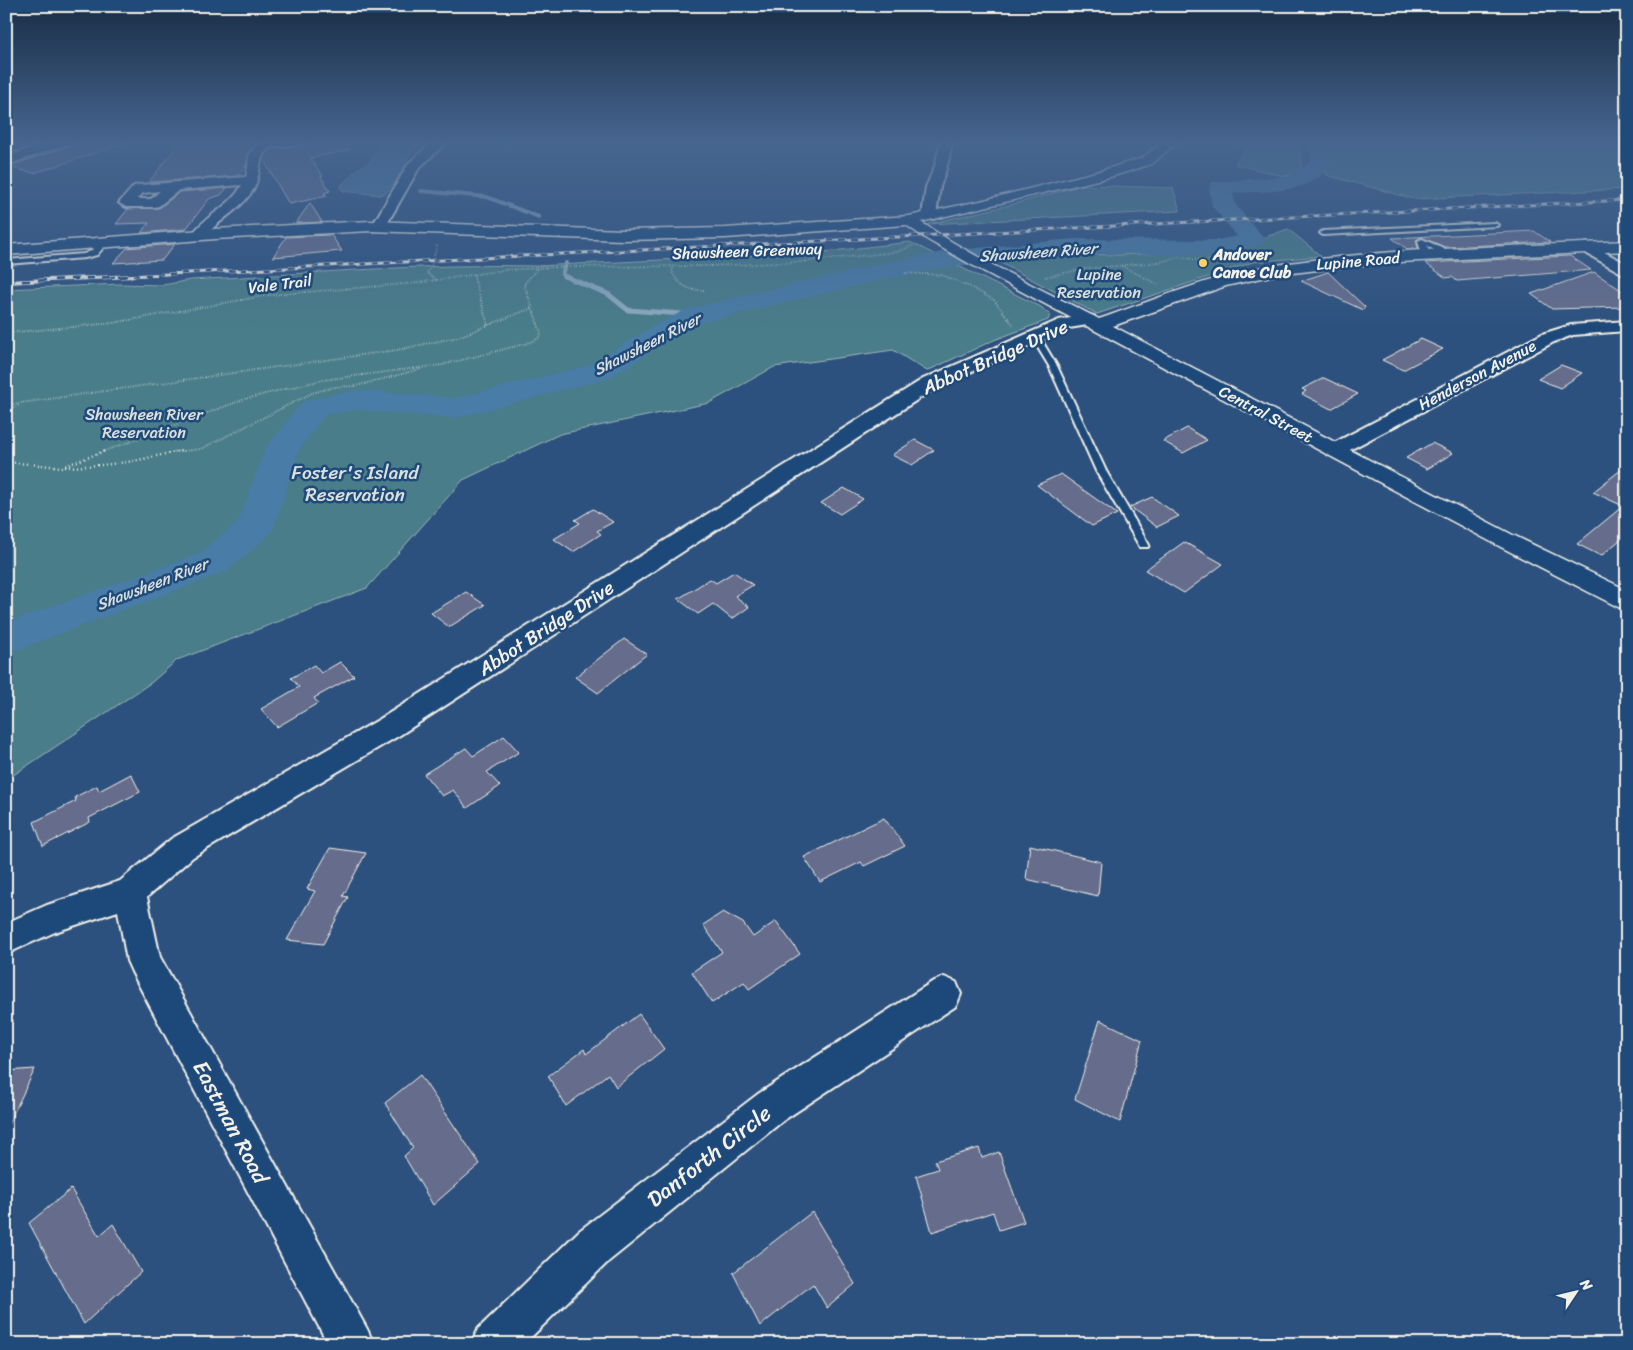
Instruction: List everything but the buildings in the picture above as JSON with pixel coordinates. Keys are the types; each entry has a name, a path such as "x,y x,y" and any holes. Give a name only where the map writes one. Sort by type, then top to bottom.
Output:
{"main road":[{"path":"6,250 215,234 379,226 622,235 715,234 909,220 984,203"},
{"name":"Central Street","path":"909,220 933,237 976,261 1494,535 1627,601"},
{"name":"Lupine Road","path":"1093,323 1221,282 1275,270 1424,248 1449,254 1627,246"}],"street":[{"path":"198,236 211,220 222,214 234,203"},
{"path":"379,226 392,203"},
{"path":"930,216 931,203"},
{"path":"215,234 223,219 222,214"},
{"path":"1587,248 1627,272"},
{"name":"Abbot Bridge Drive","path":"6,939 47,920 130,892 182,848 390,727 930,382 1065,324 1093,323"},
{"name":"Henderson Avenue","path":"1335,450 1548,338 1571,330 1627,326"},
{"name":"Eastman Road","path":"130,892 144,961 352,1344"},
{"name":"Danforth Circle","path":"493,1344 594,1246 771,1107 944,994"}],"lane":[{"path":"1323,233 1495,225"},
{"path":"1406,230 1424,248"},
{"path":"6,262 85,256 94,253 103,243"},
{"path":"1031,339 1053,366 1101,471 1144,545"}],"path":[{"name":"Shawsheen Greenway","path":"559,267 711,266 853,258 897,252 933,237"},
{"path":"436,280 427,273 432,264 438,240"},
{"path":"1038,278 1083,269 1160,262 1178,257 1206,261 1220,256 1258,252 1274,253"},
{"path":"674,266 672,272 685,288 691,291 705,290"},
{"path":"1121,266 1182,296"},
{"name":"Vale Trail","path":"6,333 113,323 269,295 559,267"},
{"path":"6,462 62,467 95,466 134,461 165,453 201,449 312,393 334,387 356,386 539,338 541,333 524,284 537,268"},
{"path":"473,274 488,325"},
{"path":"905,274 942,275 994,300 1031,339"},
{"path":"6,410 65,395 397,350 458,337 532,308"},
{"path":"62,467 245,399 322,380 440,365"},
{"path":"6,405 24,404"}],"green space":[{"path":"1017,203 1178,203 1180,211 928,224"},
{"name":"Lupine Reservation","path":"1288,229 1321,256 1253,262 1097,314 980,252 1118,255 1227,251"},
{"path":"910,242 1041,307 1050,315 1048,320 994,340 927,371 893,350 774,367 709,403 560,434 463,480 367,588 177,660 152,682 6,780 6,289 120,284 163,285 190,280 363,270 493,265 536,266 824,252"}],"waterway":[{"path":"503,203 539,217"},
{"name":"Shawsheen River","path":"6,639 212,563 255,528 282,449 314,408 355,400 456,408 598,372 660,334 697,315 885,271 947,259 1072,246 1218,248 1253,239 1223,203"},
{"path":"564,276 562,274 566,263"},
{"path":"564,276 608,294 628,310 697,315"}],"railway":[{"path":"109,277 1568,203"},
{"path":"6,282 134,276"}],"place":[{"name":"Andover Canoe Club","path":"1203,263"}],"park label":[{"name":"Shawsheen River Reservation","path":"144,423"},
{"name":"Foster's Island Reservation","path":"355,483"}]}
